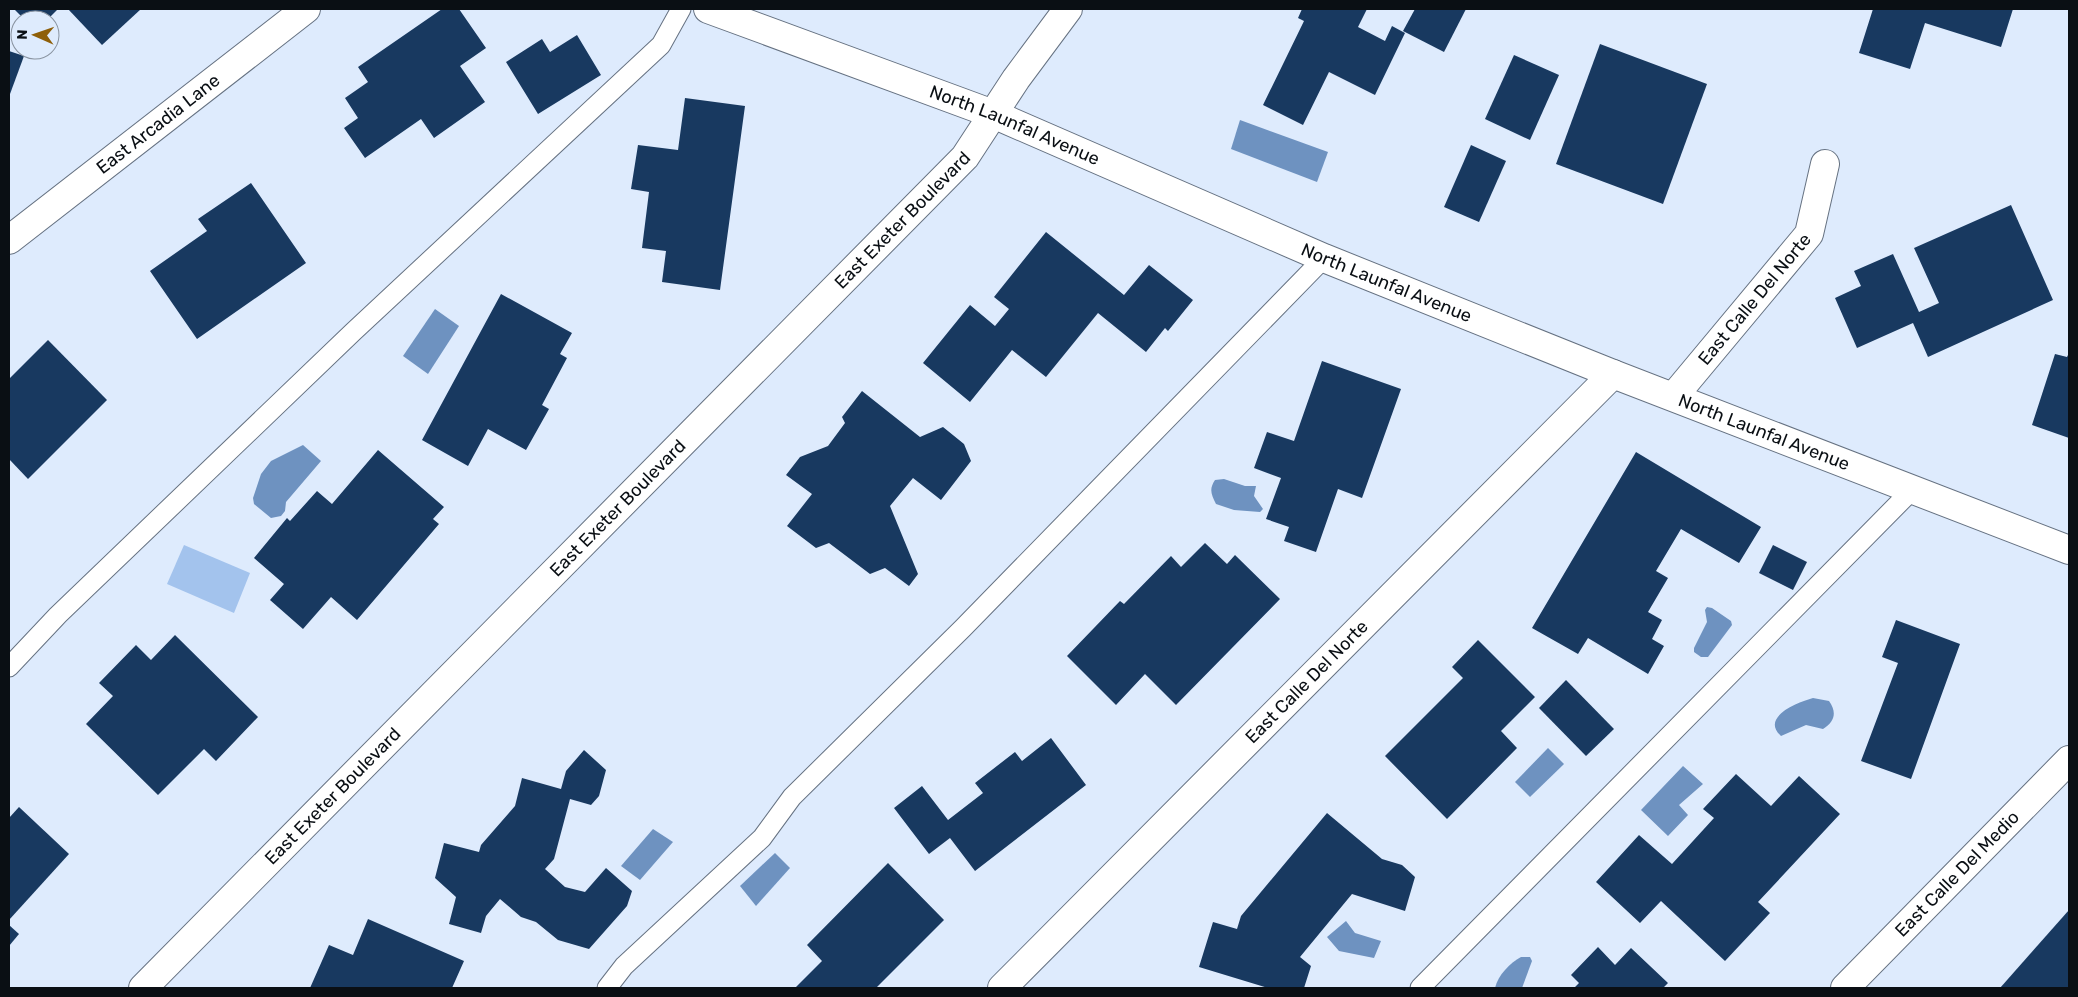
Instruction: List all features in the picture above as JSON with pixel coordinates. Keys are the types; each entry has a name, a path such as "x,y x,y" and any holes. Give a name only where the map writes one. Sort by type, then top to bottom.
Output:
{"street":[{"name":"East Arcadia Lane","path":"9,240 306,9"},
{"name":"North Launfal Avenue","path":"708,9 993,114 1324,258 1613,374 2069,550"},
{"name":"East Exeter Boulevard","path":"143,988 965,157 1016,80 1068,9"},
{"name":"East Calle Del Norte","path":"1674,396 1809,234 1825,164"},
{"name":"East Calle Del Norte","path":"1002,988 1613,374"},
{"name":"East Calle Del Medio","path":"1846,988 2069,760"}],"lane":[{"path":"9,667 58,615 346,339 661,45 681,9"},
{"path":"607,988 624,966 762,838 792,797 963,628 1324,258"},
{"path":"1420,988 1913,489"}],"shaded area":[{"path":"1240,120 1328,152 1317,182 1231,149"},
{"path":"435,309 459,326 428,374 403,356"},
{"path":"303,445 321,461 286,502 285,511 281,516 271,518 254,504 253,498 261,474 271,461"},
{"path":"1224,479 1245,486 1256,486 1254,496 1263,509 1260,512 1234,510 1216,504 1211,489 1215,480"},
{"path":"184,545 250,573 234,613 167,584"},
{"path":"1707,607 1712,608 1731,621 1732,625 1708,657 1701,657 1694,652 1694,648 1707,622 1705,610"},
{"path":"1813,698 1829,701 1832,705 1834,716 1830,723 1823,729 1806,725 1781,736 1776,729 1775,723 1778,717 1791,707"},
{"path":"1548,748 1564,764 1530,797 1515,782"},
{"path":"1683,766 1703,784 1679,805 1688,815 1668,836 1641,810"},
{"path":"653,829 673,842 640,880 621,866"},
{"path":"775,853 790,868 756,906 740,886"},
{"path":"1346,921 1355,933 1381,941 1374,958 1339,951 1327,937"},
{"path":"1521,957 1530,957 1532,961 1522,988 1495,988 1505,970"}],"building":[{"path":"14,9 58,9 57,10"},
{"path":"68,9 141,9 102,45"},
{"path":"442,9 459,9 486,48 460,66 485,102 434,138 421,119 365,158 344,128 358,118 345,98 368,82 358,67"},
{"path":"1302,9 1367,9 1358,27 1385,41 1392,26 1405,33 1375,95 1329,72 1303,125 1263,105 1304,21 1298,18"},
{"path":"1415,9 1466,9 1444,52 1403,31"},
{"path":"1873,9 2013,9 2001,47 1925,23 1910,69 1859,53"},
{"path":"577,35 601,75 538,114 506,62 542,39 550,52"},
{"path":"1600,44 1707,84 1663,204 1556,164"},
{"path":"9,51 10,60 23,60 9,93"},
{"path":"1514,55 1559,75 1530,140 1485,119"},
{"path":"685,98 745,106 720,290 662,282 666,251 642,248 649,192 631,189 638,145 678,150"},
{"path":"1471,145 1506,161 1479,222 1444,207"},
{"path":"251,183 306,263 197,339 150,271 207,231 198,219"},
{"path":"2011,205 2053,300 1928,357 1913,323 1857,348 1835,298 1861,286 1854,271 1893,254 1919,312 1939,303 1914,248"},
{"path":"1046,232 1124,295 1149,265 1193,300 1168,331 1165,328 1146,352 1098,313 1046,377 1012,350 970,402 923,363 970,305 995,326 1009,309 994,297"},
{"path":"501,294 572,333 560,354 567,358 542,405 549,409 526,450 488,429 468,466 422,440"},
{"path":"48,340 107,400 28,479 9,459 9,379"},
{"path":"2069,353 2069,438 2032,425 2055,354 2067,357"},
{"path":"1322,361 1401,389 1362,498 1338,489 1316,552 1284,541 1289,527 1266,519 1281,478 1254,468 1267,432 1294,441"},
{"path":"862,391 920,437 943,427 964,444 971,461 941,500 913,478 890,506 918,574 909,586 885,568 870,574 829,543 816,548 787,526 812,494 786,475 800,457 828,446 845,423 842,417"},
{"path":"378,450 444,507 433,519 439,524 357,620 331,597 303,629 270,600 284,584 254,558 287,518 290,521 317,491 332,504"},
{"path":"1636,452 1761,527 1739,563 1681,529 1656,571 1668,578 1648,612 1662,620 1652,639 1664,646 1648,674 1588,638 1578,654 1532,628"},
{"path":"1205,543 1227,564 1235,555 1280,599 1176,705 1145,674 1116,705 1067,656 1120,601 1124,604 1171,556 1181,567"},
{"path":"1773,545 1807,562 1793,590 1759,573"},
{"path":"1896,620 1960,644 1911,779 1861,761 1898,663 1882,657"},
{"path":"175,635 258,717 216,761 204,749 158,795 86,724 113,696 99,683 136,645 151,660"},
{"path":"1478,640 1535,697 1501,731 1517,748 1447,819 1385,756 1463,678 1452,667"},
{"path":"1566,680 1614,729 1586,756 1539,708"},
{"path":"1051,738 1086,785 975,871 950,838 929,854 894,808 922,786 948,820 983,793 975,783 1015,752 1022,761"},
{"path":"584,750 606,770 599,796 591,805 570,799 554,859 545,869 565,887 585,892 606,868 632,891 627,906 589,949 558,940 536,922 521,917 500,899 486,916 481,933 449,924 456,897 435,878 444,843 479,852 481,845 515,806 522,778 561,789 566,771"},
{"path":"1736,774 1771,806 1799,776 1840,814 1758,902 1770,913 1725,961 1661,901 1640,923 1596,882 1639,835 1672,864 1714,818 1703,809"},
{"path":"19,807 69,854 9,920 9,818"},
{"path":"1327,813 1382,859 1402,865 1415,877 1405,911 1352,894 1300,957 1311,966 1304,988 1268,988 1199,967 1213,922 1237,929 1241,916"},
{"path":"888,863 944,920 876,988 795,988 822,961 807,945"},
{"path":"2069,910 2069,988 2000,988"},
{"path":"368,919 464,961 452,988 310,988 329,945 353,955"},
{"path":"9,925 19,934 9,946"},
{"path":"1598,947 1615,965 1631,948 1668,983 1663,988 1574,988 1579,983 1571,975"}]}
